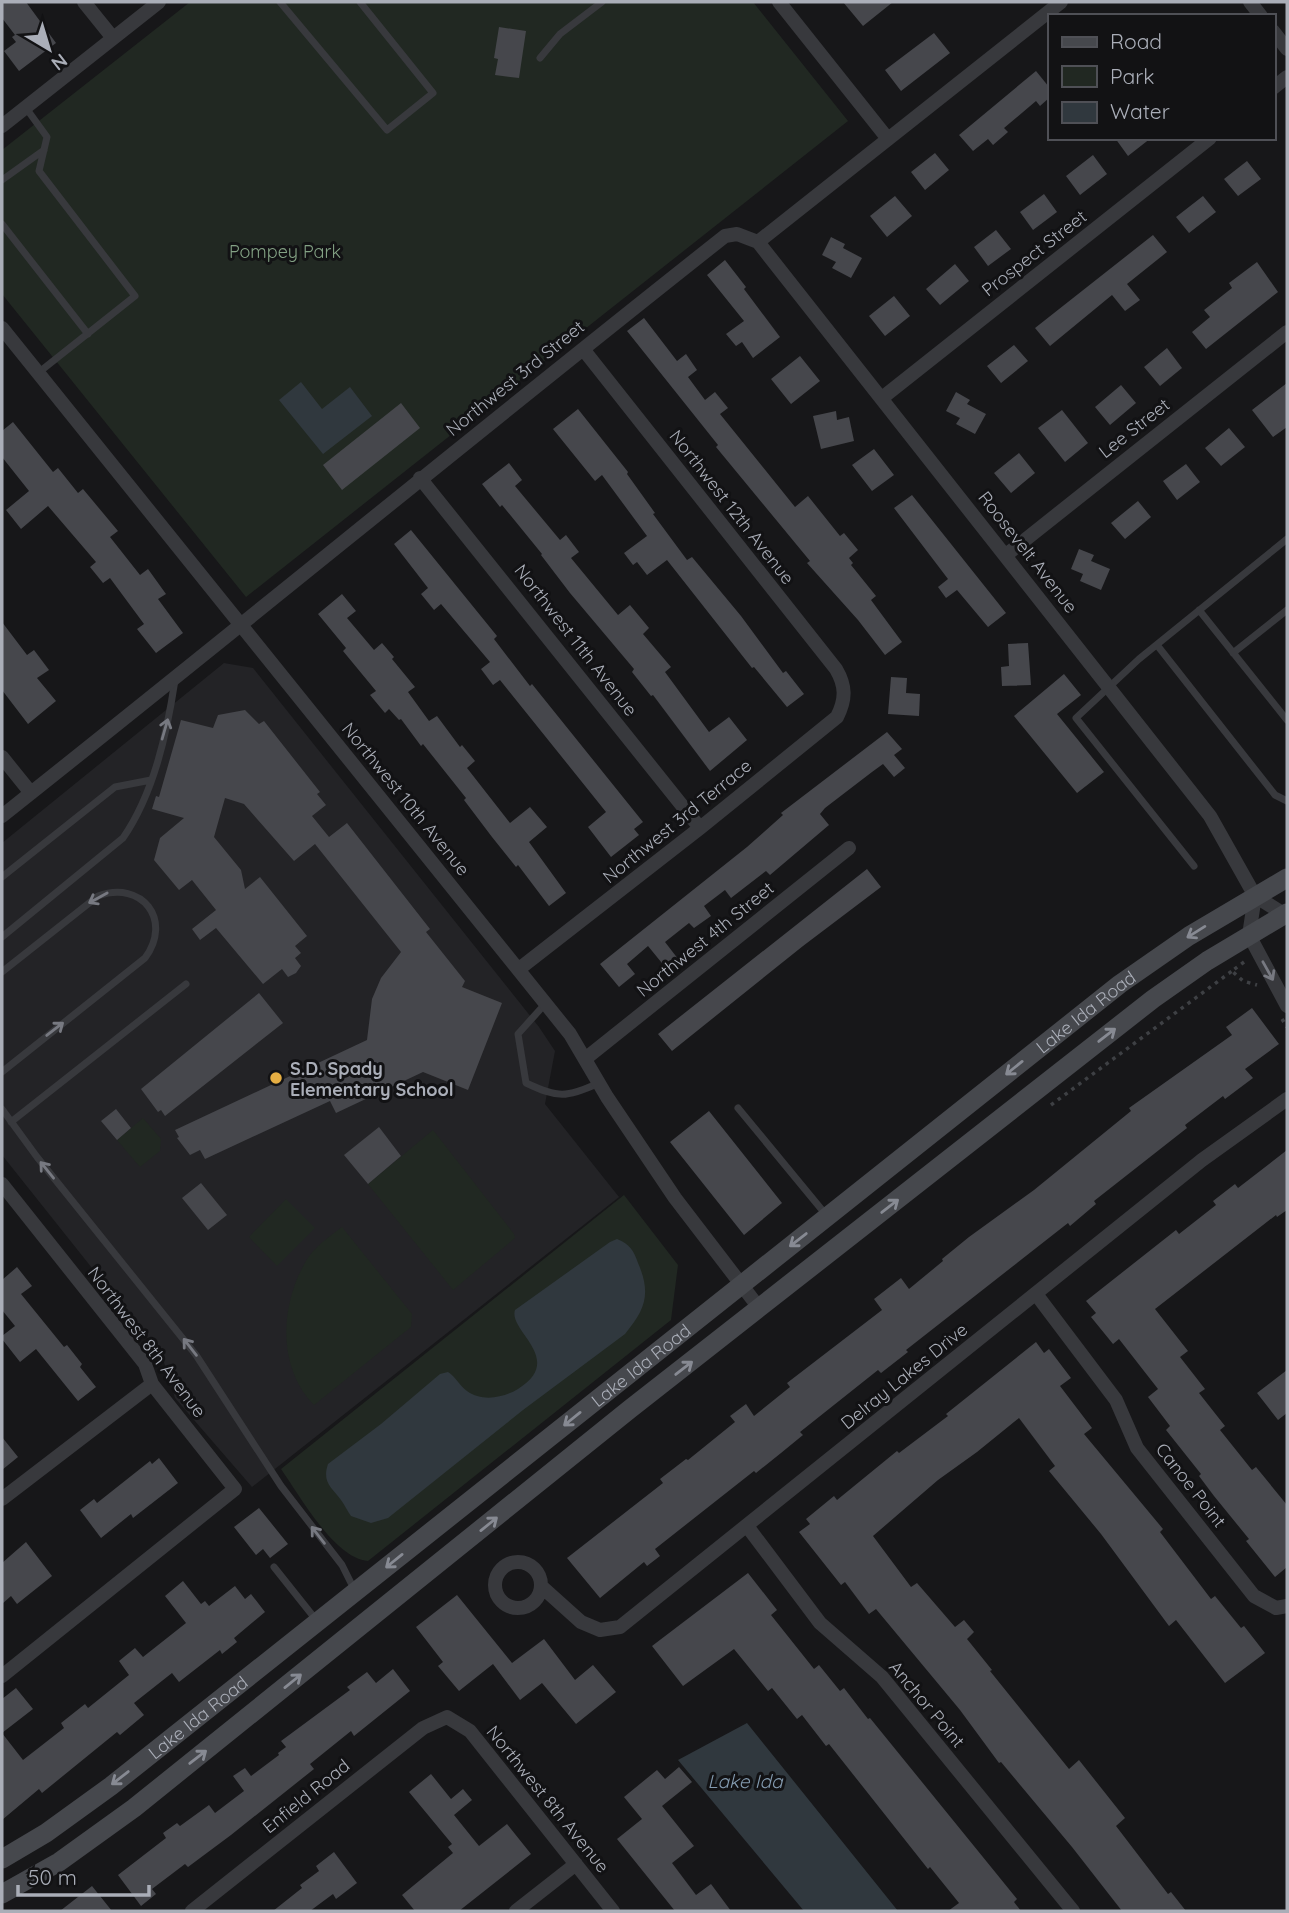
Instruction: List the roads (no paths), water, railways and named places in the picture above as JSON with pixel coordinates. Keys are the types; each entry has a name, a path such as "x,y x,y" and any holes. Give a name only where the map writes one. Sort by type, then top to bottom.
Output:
{"street":[{"path":"84,2 113,38"},
{"path":"4,120 25,107 159,2"},
{"path":"779,2 888,139"},
{"path":"758,242 1061,2"},
{"path":"1275,34 1287,49"},
{"name":"Prospect Street","path":"882,398 1207,140"},
{"name":"Northwest 3rd Street","path":"2,816 725,236 737,234 758,242"},
{"name":"Roosevelt Avenue","path":"758,242 1210,816 1255,896"},
{"name":"Northwest 10th Avenue","path":"2,328 570,1034 675,1198 760,1309"},
{"name":"Lee Street","path":"1006,555 1287,332"},
{"name":"Northwest 12th Avenue","path":"583,349 836,669 845,693"},
{"name":"Northwest 11th Avenue","path":"420,478 699,828"},
{"name":"Northwest 3rd Terrace","path":"519,969 837,717 845,693"},
{"path":"2,757 31,793"},
{"name":"Northwest 4th Street","path":"586,1059 849,848"},
{"name":"Lake Ida Road","path":"2,1859 86,1805 1120,985 1189,936 1287,878"},
{"path":"1287,914 1255,896 1249,935 1287,1006"},
{"name":"Lake Ida Road","path":"2,1894 59,1862 104,1830 340,1644 619,1418 1142,1008 1207,961 1287,914"},
{"name":"Delray Lakes Drive","path":"542,1587 581,1622 600,1630 620,1627 1202,1160 1287,1099"},
{"name":"Northwest 8th Avenue","path":"2,1184 145,1364 152,1384 235,1489 2,1676"},
{"name":"Canoe Point","path":"1037,1294 1116,1400 1136,1448 1254,1595 1276,1608 1287,1606"},
{"path":"2,1499 152,1384"},
{"name":"Anchor Point","path":"747,1526 820,1623 882,1677 1073,1911"},
{"path":"340,1644 355,1592"},
{"name":"Northwest 8th Avenue","path":"447,1717 470,1731 613,1911"},
{"name":"Enfield Road","path":"192,1911 423,1728 447,1717"},
{"path":"86,1805 104,1830"},
{"path":"516,1911 576,1864"}],"lane":[{"path":"281,2 387,130 433,93 360,2"},
{"path":"540,58 560,34 602,2"},
{"path":"25,107 47,137 39,171 135,296 38,373"},
{"path":"2,180 44,149"},
{"path":"2,224 88,334"},
{"path":"1194,866 1076,718 1157,645 1287,539"},
{"path":"1199,610 1287,720"},
{"path":"1233,653 1287,610"},
{"path":"1157,645 1275,795 1287,801"},
{"path":"2,937 123,838 137,818 171,709 176,677"},
{"path":"2,877 115,787 151,780"},
{"path":"2,972 98,895 110,891 134,895 152,912 156,923 156,936 145,958 2,1072"},
{"path":"11,1122 186,984"},
{"path":"546,1003 518,1034 526,1083 549,1094 573,1094 599,1083"},
{"path":"738,1108 827,1217"},
{"path":"2,1109 196,1355 281,1486 342,1566 355,1592"},
{"path":"274,1567 318,1622"}],"water":[{"path":"301,382 322,409 350,387 372,416 323,454 279,400"},
{"path":"617,1239 633,1251 642,1274 645,1292 638,1317 625,1334 523,1410 388,1518 371,1523 351,1516 328,1484 328,1464 440,1374 448,1372 467,1391 479,1397 506,1395 518,1389 531,1378 537,1367 536,1356 519,1327 515,1310"},
{"name":"Lake Ida","path":"747,1723 898,1911 804,1911 678,1760"}],"place":[{"name":"S.D. Spady Elementary School","path":"276,1078"}],"park label":[{"name":"Pompey Park","path":"285,251"}]}
